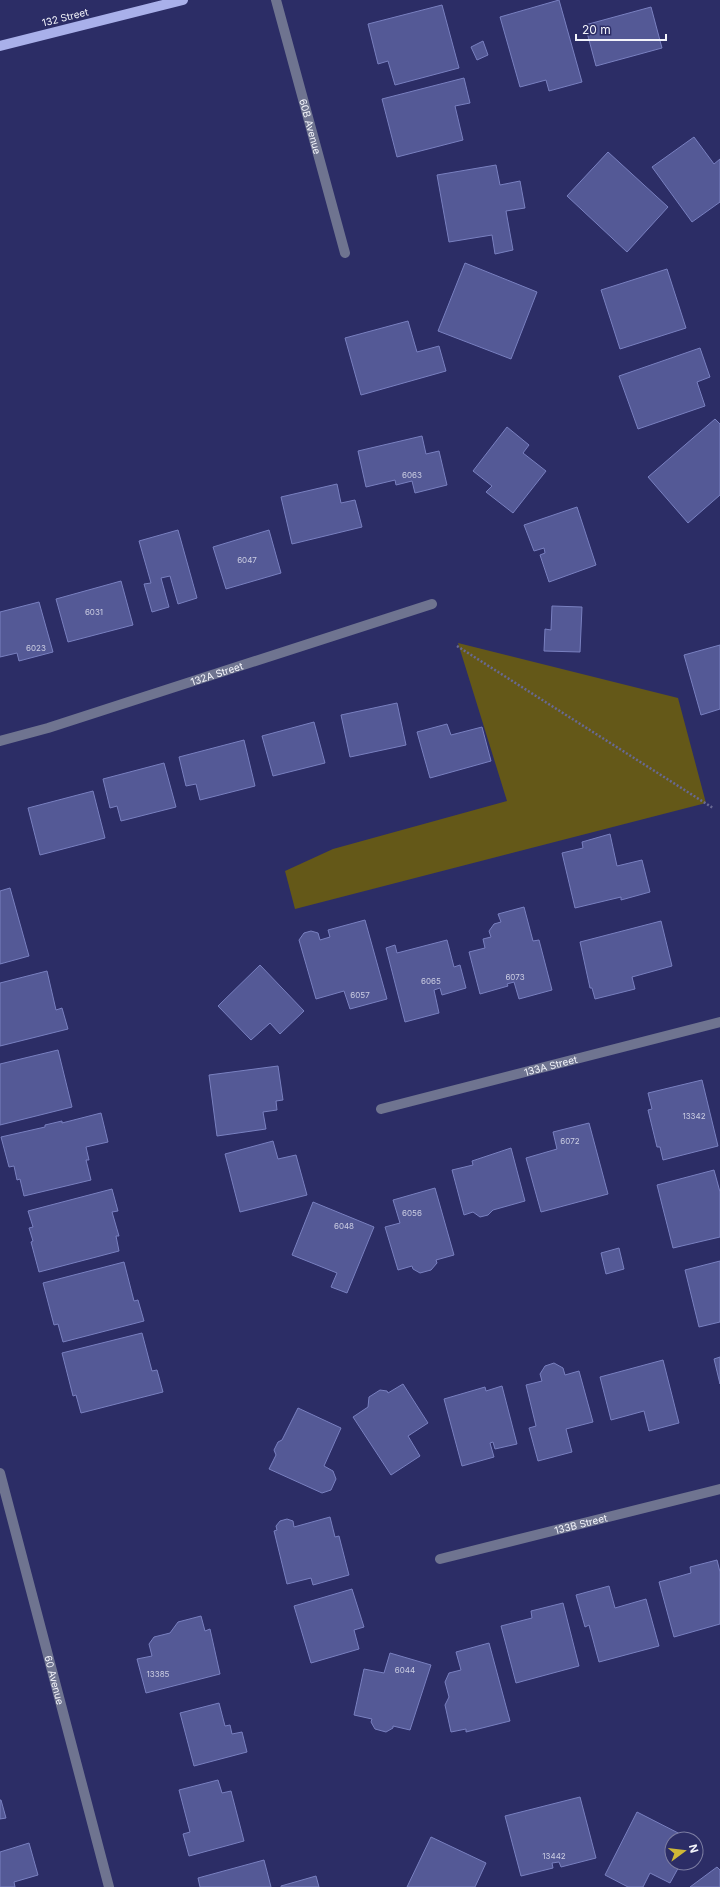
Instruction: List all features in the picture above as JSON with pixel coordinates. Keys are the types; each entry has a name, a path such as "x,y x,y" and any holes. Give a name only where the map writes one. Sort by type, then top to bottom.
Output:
{"main road":[{"name":"132 Street","path":"0,46 183,0"}],"street":[{"name":"60B Avenue","path":"276,0 345,252"},
{"name":"132A Street","path":"0,741 48,728 432,604"},
{"name":"133A Street","path":"381,1110 720,1022"},
{"name":"60 Avenue","path":"0,1473 109,1887"},
{"name":"133B Street","path":"440,1559 720,1489"}],"path":[{"path":"457,646 713,808"}],"shaded area":[{"path":"458,643 678,698 706,803 295,909 285,871 333,849 507,801"}],"building":[{"path":"559,0 582,82 549,91 546,80 520,87 500,17"},
{"path":"442,5 459,68 395,85 388,61 378,64 368,24"},
{"path":"651,7 662,48 596,66 585,25"},
{"path":"483,41 488,55 477,60 471,47"},
{"path":"464,78 470,103 455,106 463,140 397,157 382,99"},
{"path":"694,137 714,164 720,159 720,202 692,222 652,167"},
{"path":"608,152 668,207 627,252 567,196"},
{"path":"496,165 500,185 520,181 525,208 506,211 513,250 495,254 492,235 449,242 437,175"},
{"path":"465,263 537,292 511,359 438,331"},
{"path":"667,269 686,328 620,349 601,290"},
{"path":"408,321 417,352 439,346 446,371 361,395 345,338"},
{"path":"700,348 710,377 697,382 705,406 638,429 619,376"},
{"path":"715,419 720,424 720,495 688,523 648,477"},
{"path":"507,427 529,445 523,453 546,471 513,513 486,492 492,486 473,471"},
{"path":"422,436 426,454 439,451 447,485 415,493 412,481 396,485 395,480 366,487 358,451"},
{"path":"337,484 341,503 355,500 362,527 292,544 281,497"},
{"path":"577,507 596,565 549,582 540,555 545,553 544,548 534,551 524,525"},
{"path":"178,530 197,598 178,604 170,576 161,578 169,607 152,612 144,584 151,583 139,541"},
{"path":"269,530 281,573 226,589 213,547"},
{"path":"121,581 133,625 68,642 56,599"},
{"path":"39,602 53,652 19,661 17,653 0,657 0,612"},
{"path":"552,606 582,607 580,652 544,651 545,629 551,630"},
{"path":"720,645 720,709 701,715 684,655"},
{"path":"397,703 406,745 350,757 341,715"},
{"path":"314,722 325,763 273,776 262,736"},
{"path":"447,724 451,735 482,727 491,761 430,778 417,732"},
{"path":"244,740 255,786 200,800 196,784 186,786 179,757"},
{"path":"164,763 176,807 121,821 117,806 110,808 103,779"},
{"path":"93,791 105,838 40,855 28,808"},
{"path":"610,834 617,866 642,860 650,892 621,900 621,897 575,908 562,853 583,848 582,842"},
{"path":"10,888 29,956 0,964 0,891"},
{"path":"524,907 533,941 539,940 552,990 519,999 514,982 507,984 508,986 480,994 469,952 485,948 483,939 491,937 489,931 494,924 501,922 498,914"},
{"path":"365,920 387,999 350,1009 344,991 316,999 299,940 304,933 311,931 318,933 320,940 330,937 328,930"},
{"path":"661,921 672,966 632,977 635,989 595,999 592,988 590,988 580,942"},
{"path":"447,940 454,967 460,965 466,988 442,995 440,988 434,990 439,1013 405,1022 386,948 395,945 397,953"},
{"path":"260,965 304,1011 280,1034 270,1023 251,1040 218,1006"},
{"path":"47,971 56,1010 62,1008 68,1029 0,1046 0,983"},
{"path":"58,1050 72,1107 0,1125 0,1064"},
{"path":"278,1066 283,1100 276,1101 277,1110 263,1112 266,1129 217,1136 209,1075"},
{"path":"702,1080 718,1146 663,1160 660,1147 657,1147 648,1110 652,1109 648,1093"},
{"path":"101,1113 108,1142 86,1147 89,1160 86,1160 91,1180 24,1196 20,1179 17,1180 14,1166 9,1167 1,1137 45,1127 45,1125 62,1121 62,1123"},
{"path":"589,1123 608,1194 541,1212 526,1158 557,1149 553,1132"},
{"path":"273,1141 278,1159 296,1155 307,1195 240,1212 225,1154"},
{"path":"511,1148 525,1201 493,1210 488,1215 480,1217 473,1212 464,1215 452,1170 473,1165 472,1161"},
{"path":"714,1170 720,1192 720,1237 673,1248 657,1185"},
{"path":"435,1188 454,1255 436,1260 437,1263 431,1270 420,1273 413,1269 412,1266 398,1270 385,1227 400,1223 393,1200"},
{"path":"112,1189 118,1211 112,1212 119,1236 116,1236 119,1251 39,1272 31,1242 33,1241 29,1228 33,1227 28,1211"},
{"path":"313,1202 374,1227 347,1293 331,1287 337,1273 292,1255"},
{"path":"619,1248 624,1269 606,1274 601,1253"},
{"path":"720,1261 720,1322 699,1327 685,1270"},
{"path":"124,1262 134,1301 138,1300 144,1321 63,1342 58,1324 54,1325 43,1283"},
{"path":"142,1333 152,1371 157,1370 163,1392 81,1413 76,1395 73,1396 62,1353"},
{"path":"720,1357 720,1384 714,1359"},
{"path":"663,1360 679,1423 649,1431 644,1411 611,1420 600,1377"},
{"path":"554,1363 563,1368 565,1375 579,1371 593,1422 566,1429 572,1452 538,1461 529,1428 536,1426 526,1385 542,1381 540,1374 545,1366"},
{"path":"403,1384 428,1423 408,1436 420,1456 391,1475 353,1417 368,1407 369,1397 380,1390 387,1391 388,1393"},
{"path":"502,1386 517,1444 495,1449 493,1442 490,1443 494,1457 462,1466 444,1399 485,1387 486,1391"},
{"path":"298,1408 341,1428 324,1466 333,1471 336,1479 331,1490 322,1493 269,1469 276,1455 274,1450 278,1442 282,1440"},
{"path":"330,1517 335,1537 339,1536 349,1575 313,1585 311,1578 287,1584 274,1531 277,1530 276,1526 280,1521 287,1519 293,1521 294,1527"},
{"path":"717,1560 720,1572 720,1624 674,1637 659,1582 691,1573 690,1567"},
{"path":"609,1586 615,1608 646,1599 659,1646 599,1662 589,1625 585,1627 576,1595"},
{"path":"352,1589 364,1627 354,1630 359,1649 311,1663 294,1606"},
{"path":"563,1603 579,1666 516,1683 501,1626 532,1618 531,1611"},
{"path":"201,1616 205,1631 210,1629 220,1674 146,1693 137,1659 152,1656 149,1644 154,1637 170,1633 178,1622"},
{"path":"489,1643 510,1721 466,1732 466,1729 451,1732 445,1705 449,1697 445,1682 449,1673 461,1670 456,1652"},
{"path":"390,1653 431,1665 410,1730 393,1726 393,1728 386,1732 375,1729 371,1722 372,1719 354,1715 364,1669 384,1673"},
{"path":"219,1703 225,1726 230,1725 232,1734 242,1732 247,1752 194,1766 180,1713"},
{"path":"218,1780 222,1793 231,1791 244,1841 189,1856 183,1834 190,1832 179,1790"},
{"path":"580,1797 596,1858 561,1867 559,1862 552,1863 553,1868 521,1876 505,1816"},
{"path":"0,1800 6,1818 0,1819"},
{"path":"637,1812 674,1831 664,1831 664,1871 677,1871 670,1883 650,1873 643,1887 628,1887 605,1875"},
{"path":"431,1837 486,1863 475,1887 407,1887"},
{"path":"29,1843 38,1875 14,1882 15,1887 0,1887 0,1852"},
{"path":"264,1860 271,1887 200,1887 198,1878"},
{"path":"717,1867 720,1870 720,1887 690,1887"},
{"path":"316,1876 319,1887 281,1887 281,1886"}]}
